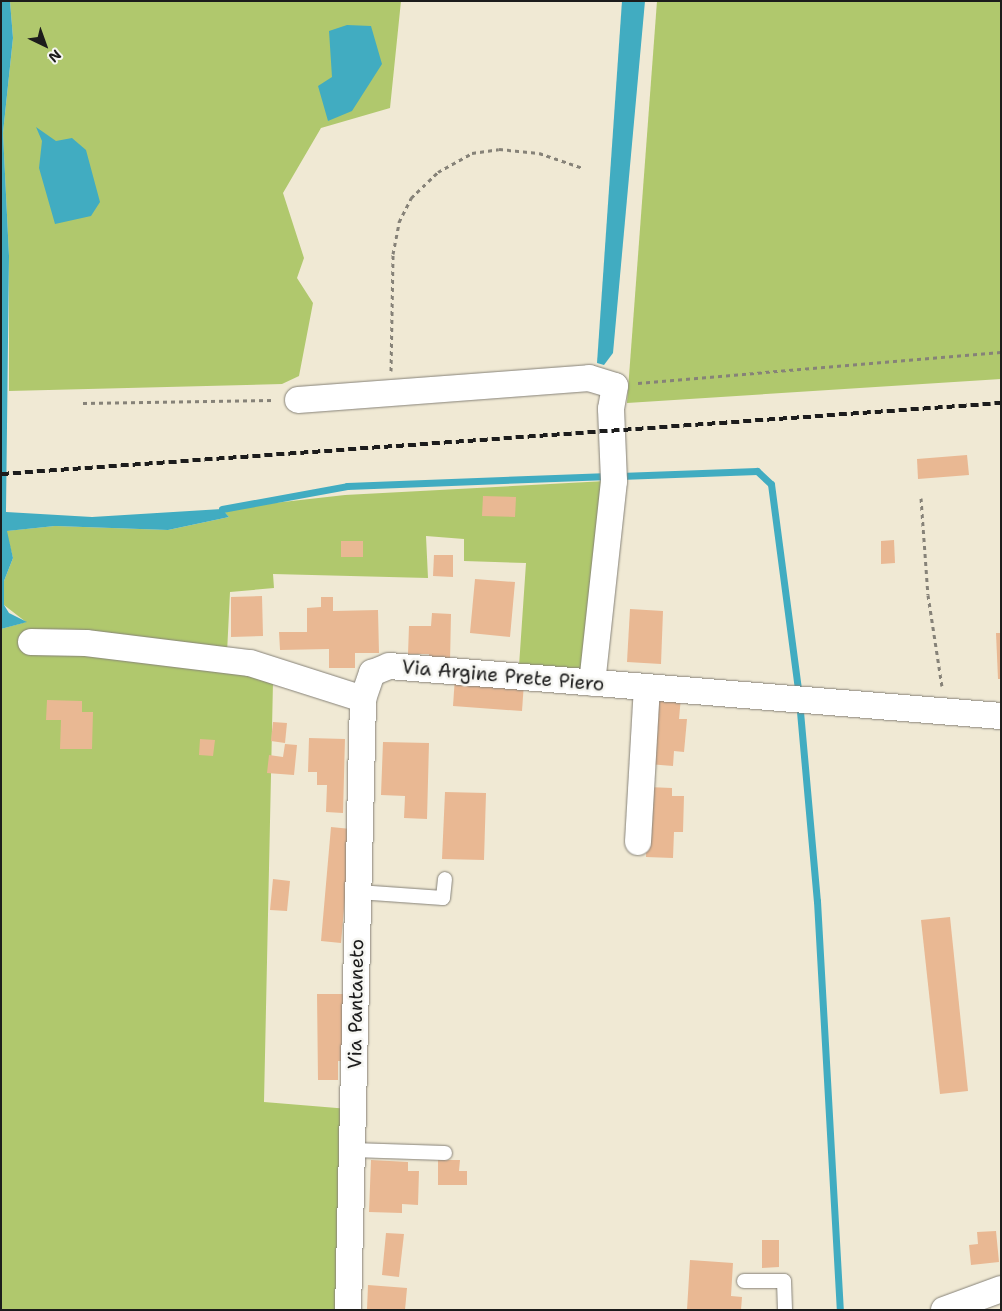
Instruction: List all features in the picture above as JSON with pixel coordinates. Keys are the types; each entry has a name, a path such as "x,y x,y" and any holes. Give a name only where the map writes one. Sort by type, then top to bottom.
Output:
{"street":[{"path":"298,400 392,395 589,378 615,386 611,409 613,473 592,683"},
{"path":"31,642 86,643 250,662 363,699"},
{"name":"Via Argine Prete Piero","path":"363,699 372,673 389,666 1001,716"},
{"path":"638,842 647,687"},
{"name":"Via Pantaneto","path":"348,1310 363,699"},
{"path":"944,1310 1001,1290"}],"lane":[{"path":"358,892 443,898 445,879"},
{"path":"352,1150 445,1153"},
{"path":"744,1281 784,1281 785,1310"}],"path":[{"path":"392,395 394,254 400,222 411,198 438,172 472,153 499,149 539,153 583,168"},
{"path":"615,386 780,368 1001,352"},
{"path":"83,403 298,400"},
{"path":"921,498 928,595 945,712"}],"green space":[{"path":"10,1 401,1 390,108 321,128 283,193 304,258 297,278 313,303 299,376 282,384 9,391 9,256 3,133 13,38"},
{"path":"657,1 1001,1 1001,379 627,403"},
{"path":"606,481 585,673 519,666 526,563 464,561 464,539 426,536 428,578 273,574 274,588 230,592 227,653 273,682 264,1102 349,1109 341,1310 1,1310 1,629 26,622 4,605 4,581 13,558 6,531 55,526 168,530 229,517 222,509 345,495"}],"water":[{"path":"1,1 10,1 13,38 3,133 9,256 6,512 92,517 222,509 229,517 168,530 55,526 7,531 13,558 4,581 4,605 9,613 27,622 1,629"},
{"path":"622,1 645,1 613,353 604,365 597,363"},
{"path":"347,25 371,26 382,64 352,111 328,121 318,86 332,77 329,31"},
{"path":"36,127 56,141 72,138 86,150 100,202 91,216 55,224 39,168 42,141"}],"building":[{"path":"967,455 969,475 918,479 917,459"},
{"path":"483,496 516,497 515,517 482,516"},
{"path":"894,540 895,563 881,564 881,541"},
{"path":"341,541 363,541 363,557 341,557"},
{"path":"434,555 453,555 453,577 433,576"},
{"path":"475,579 515,582 510,637 470,633"},
{"path":"262,596 263,636 231,637 231,597"},
{"path":"321,597 333,597 333,611 378,610 379,653 355,653 355,668 329,668 329,649 280,650 279,632 307,632 307,608 321,607"},
{"path":"630,609 663,611 661,664 627,662"},
{"path":"432,613 451,614 450,663 429,662 429,654 408,654 409,626 431,626"},
{"path":"996,633 1001,633 1001,679 998,679"},
{"path":"455,677 524,682 522,711 453,706"},
{"path":"654,695 681,697 679,719 687,719 684,752 674,751 673,766 648,764"},
{"path":"47,700 82,701 82,712 93,712 92,749 60,749 61,720 46,720"},
{"path":"273,722 287,723 285,743 271,741"},
{"path":"309,738 345,739 343,813 326,812 327,785 317,785 317,772 308,772"},
{"path":"200,739 215,740 213,756 199,755"},
{"path":"383,742 429,743 427,819 404,818 405,796 381,795"},
{"path":"285,744 297,745 294,775 267,773 269,755 283,757"},
{"path":"648,787 672,788 672,796 684,796 683,832 674,832 673,858 646,857"},
{"path":"445,792 486,793 484,860 442,859"},
{"path":"331,827 351,829 341,943 321,941"},
{"path":"273,879 290,881 287,911 270,910"},
{"path":"950,917 968,1091 940,1094 921,920"},
{"path":"317,994 345,994 345,1061 338,1061 338,1080 318,1080"},
{"path":"371,1160 408,1162 408,1171 419,1171 418,1205 402,1204 402,1213 369,1212"},
{"path":"438,1160 460,1160 459,1171 467,1171 467,1185 438,1185"},
{"path":"996,1231 999,1262 971,1265 969,1245 978,1244 977,1232"},
{"path":"386,1233 404,1234 399,1277 382,1275"},
{"path":"762,1240 779,1240 779,1267 762,1268"},
{"path":"690,1260 733,1263 731,1296 742,1297 741,1310 687,1310"},
{"path":"368,1285 407,1288 405,1310 367,1310"}],"waterway":[{"path":"620,476 757,471 771,484 798,689 817,901 840,1310"},
{"path":"222,509 347,486 609,476"}],"railway":[{"path":"1,474 1001,403"}]}
